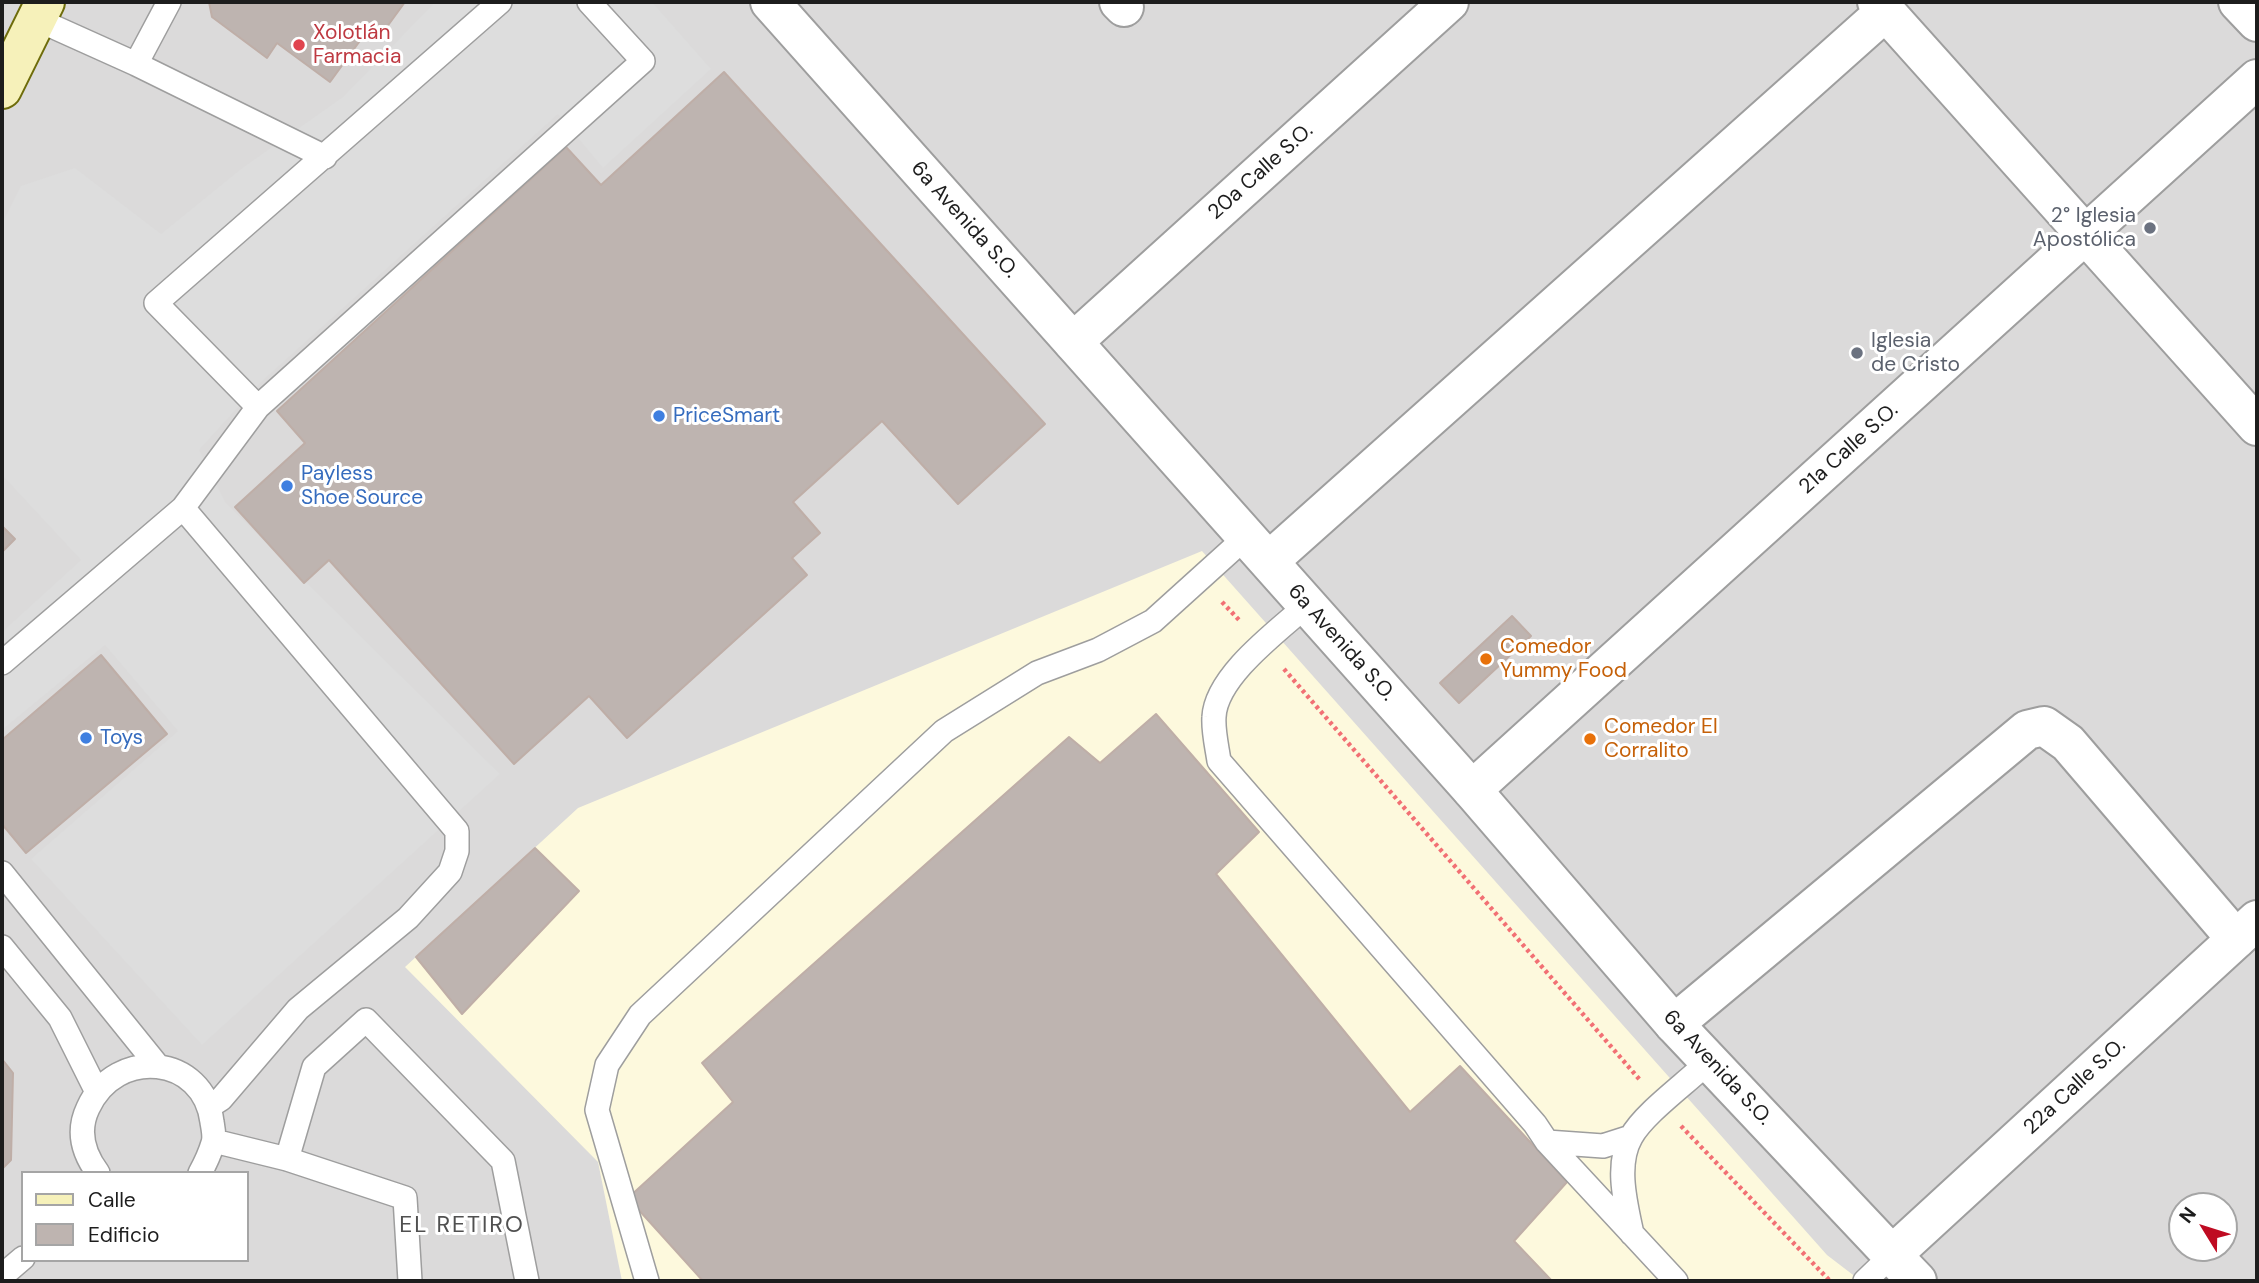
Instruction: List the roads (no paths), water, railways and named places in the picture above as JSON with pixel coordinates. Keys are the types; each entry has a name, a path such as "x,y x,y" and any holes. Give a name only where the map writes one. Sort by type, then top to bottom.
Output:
{"main road":[{"path":"2,89 41,10"}],"street":[{"name":"6a Avenida S.O.","path":"770,2 1472,790 1674,1024 1904,1268"},
{"name":"20a Calle S.O.","path":"1073,342 1449,2"},
{"path":"2238,2 2257,22"},
{"path":"1257,549 1882,6 2257,426"},
{"name":"21a Calle S.O.","path":"1472,790 2257,79"},
{"path":"1674,1024 2027,730 2044,726 2068,743 2247,930"},
{"name":"22a Calle S.O.","path":"1904,1268 2247,930"}],"lane":[{"path":"136,64 169,2"},
{"path":"258,407 156,303 500,2"},
{"path":"2,663 183,508 258,407 643,61 589,2"},
{"path":"41,10 136,64 325,157"},
{"path":"183,508 457,831 457,851 450,872 408,918 298,1009 220,1099 210,1106"},
{"path":"647,1281 597,1110 607,1065 640,1015 944,731 1037,673 1098,650 1153,621 1199,579 1257,549"},
{"path":"1307,605 1263,644 1222,690 1214,716 1219,761 1535,1124 1547,1142 1676,1281"},
{"path":"2,873 158,1065 189,1079 210,1106 214,1141 201,1171"},
{"path":"2,947 60,1017 96,1090"},
{"path":"287,1159 314,1067 366,1020 503,1161 527,1281"},
{"path":"1632,1234 1623,1196 1625,1158 1631,1137 1709,1061"},
{"path":"96,1171 86,1157 82,1122 96,1090 123,1069 158,1065"},
{"path":"1547,1142 1603,1146 1631,1137"},
{"path":"214,1141 287,1159 405,1198 410,1281"},
{"path":"2,1276 21,1260"},
{"path":"1865,1281 1904,1268"}],"place":[{"name":"Xolotlán Farmacia","path":"299,45"},
{"name":"2° Iglesia Apostólica","path":"2150,228"},
{"name":"Iglesia de Cristo","path":"1857,353"},
{"name":"PriceSmart","path":"659,416"},
{"name":"Payless Shoe Source","path":"287,486"},
{"name":"Comedor Yummy Food","path":"1486,659"},
{"name":"Toys","path":"86,738"},
{"name":"Comedor El Corralito","path":"1590,739"}],"district":[{"name":"EL RETIRO","path":"462,1226"}]}
